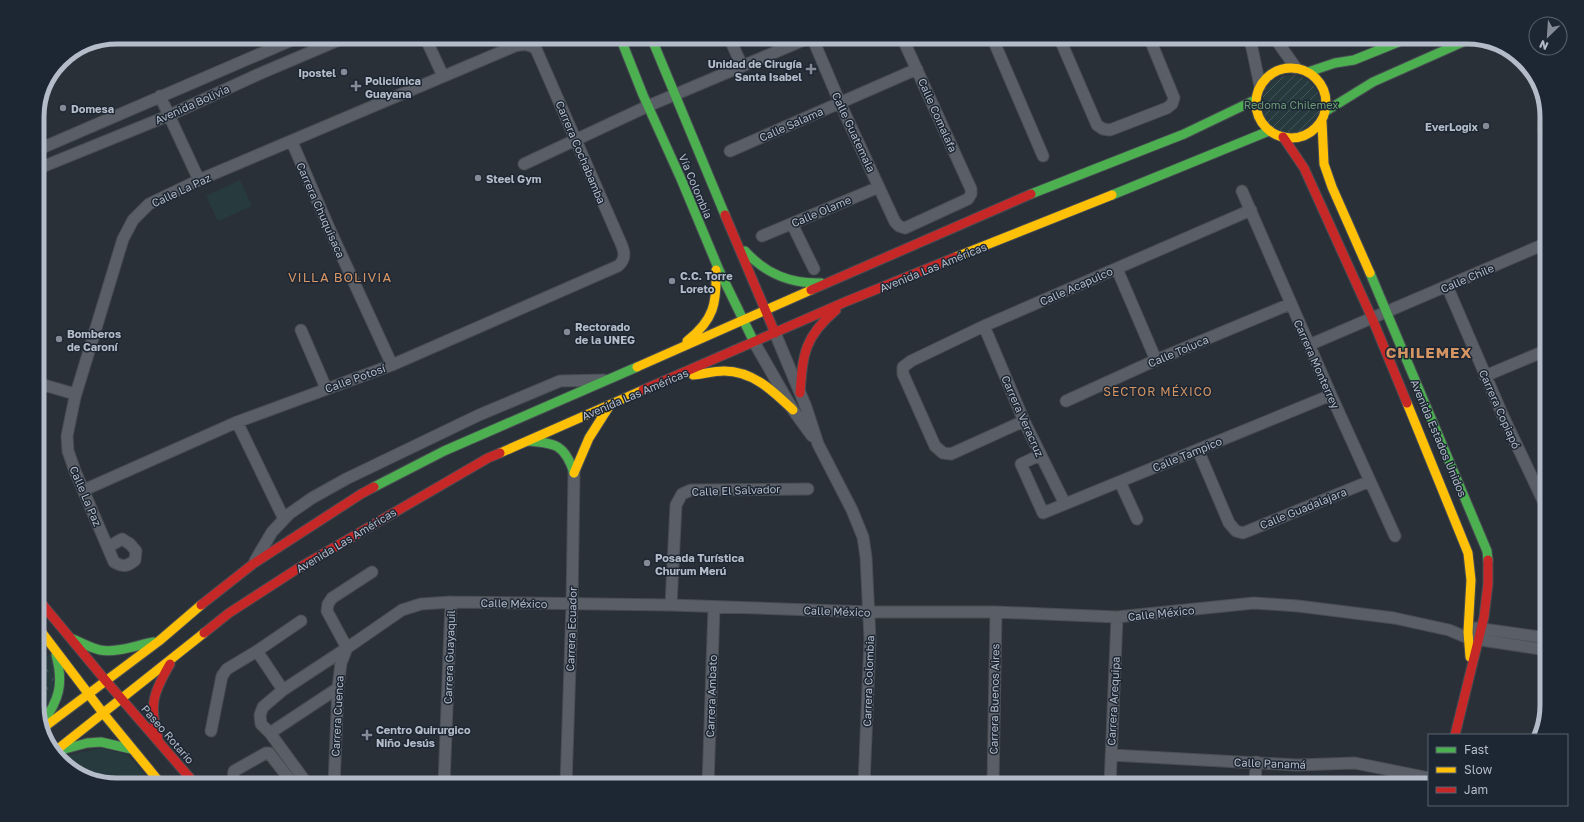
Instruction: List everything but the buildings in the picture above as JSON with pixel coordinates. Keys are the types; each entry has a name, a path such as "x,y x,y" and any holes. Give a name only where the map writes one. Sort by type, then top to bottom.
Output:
{"main road":[{"name":"Vía Colombia","path":"623,44 648,106 682,179 716,263 754,342"},
{"name":"Vía Colombia","path":"654,44 775,333"},
{"path":"1308,72 1335,63 1354,60 1394,44"},
{"path":"1326,111 1373,82 1458,44"},
{"path":"1285,68 1296,68 1308,72 1317,79 1323,88 1326,100 1326,111 1322,122 1314,131 1292,139 1283,138 1269,131 1261,123 1256,112 1255,100 1260,86 1265,79 1274,72 1285,68"},
{"path":"47,725 159,640 253,564 361,494 444,451 1029,195 1184,134 1255,100"},
{"name":"Avenida Estados Unidos","path":"1322,122 1324,164 1332,187 1387,312 1487,551 1489,568 1488,595 1481,628"},
{"name":"Avenida Las Américas","path":"59,748 229,613 297,569 488,458 845,302 1269,131"},
{"name":"Avenida Estados Unidos","path":"1283,138 1304,168 1372,318 1468,553 1471,580 1472,670 1455,734"},
{"path":"736,239 749,257 759,266 788,281 812,284 831,282"},
{"path":"672,351 696,334 709,317 717,296 716,263"},
{"path":"800,393 804,358 809,344 816,331 829,315 845,302"},
{"path":"673,378 725,370 737,372 757,379 772,390 793,410"},
{"path":"574,473 589,438 610,405"},
{"path":"525,441 546,443 558,446 565,450 574,473"},
{"name":"Paseo Rotario","path":"44,606 190,778"},
{"path":"44,635 131,749 156,778"},
{"path":"70,638 103,650 117,649 159,640"},
{"path":"45,720 58,698 61,685 59,664 54,647"},
{"path":"160,743 152,709 154,692 175,657"},
{"path":"60,750 87,743 101,742 131,749"}],"street":[{"name":"Avenida Bolivia","path":"44,147 281,44"},
{"name":"Avenida Bolivia","path":"44,166 170,115 259,74 330,44"},
{"path":"428,44 443,76"},
{"name":"Calle La Paz","path":"108,547 68,451 67,436 75,394 127,231 133,220 149,204 199,180 292,142 515,46 524,44 531,46"},
{"path":"731,44 742,66"},
{"path":"524,164 675,94 794,44"},
{"name":"Calle Guatemala","path":"814,44 879,187 899,226"},
{"name":"Calle Comalafa","path":"899,226 905,228 968,199 971,194 971,189 905,44"},
{"path":"995,44 1044,156"},
{"path":"1062,44 1097,125 1103,129 1110,130 1167,108 1172,104 1174,98 1152,44"},
{"path":"1251,44 1260,86"},
{"path":"1279,44 1296,68"},
{"name":"Carrera Cochabamba","path":"531,46 540,56 621,244 625,255 624,262"},
{"name":"Calle Salama","path":"730,151 917,69"},
{"path":"160,96 199,180"},
{"name":"Carrera Chuquisaca","path":"292,142 329,228 392,365"},
{"name":"Calle Olame","path":"762,236 879,187"},
{"name":"Carrera Monterrey","path":"1242,191 1290,304 1394,536"},
{"name":"Calle Acapulco","path":"1024,421 951,454 943,453 935,446 902,374 903,367 911,361 984,326 1251,210"},
{"path":"792,224 814,269"},
{"name":"Calle Chile","path":"1309,346 1540,246"},
{"name":"Calle Potosí","path":"84,490 237,422 392,365 596,276 624,262"},
{"path":"1117,269 1156,360"},
{"name":"Carrera Copiapó","path":"1446,286 1485,376 1540,494"},
{"name":"Calle Toluca","path":"1066,401 1156,360 1290,304"},
{"name":"Carrera Veracruz","path":"984,326 1024,421 1065,504"},
{"path":"301,330 326,388"},
{"name":"Carrera Colombia","path":"775,333 800,393 818,444 852,510 863,537 866,557 870,639 864,778"},
{"name":"Carrera Colombia","path":"754,342 793,410 818,444"},
{"path":"1485,376 1540,353"},
{"path":"253,564 272,532 289,514 312,498 346,479 487,412 560,381 604,380"},
{"path":"44,385 75,394"},
{"name":"Calle Tampico","path":"1040,455 1021,464 1043,513 1331,395"},
{"path":"237,422 284,519"},
{"name":"Calle Guadalajara","path":"1198,450 1229,523 1236,530 1243,533 1370,481"},
{"name":"Carrera Ecuador","path":"566,778 572,605 574,473"},
{"path":"1120,482 1137,519"},
{"name":"Calle El Salvador","path":"671,605 676,505 682,494 691,490 808,489"},
{"path":"347,648 327,611 328,604 332,598 372,572"},
{"name":"Calle México","path":"270,734 261,724 260,714 263,707 283,690 402,610 421,604 451,602 572,605 671,605 869,612 996,612 1117,617 1254,603 1298,606 1394,618 1472,635"},
{"name":"Carrera Guayaquil","path":"444,778 451,602"},
{"name":"Carrera Ambato","path":"708,778 714,607"},
{"name":"Carrera Buenos Aires","path":"993,778 996,612"},
{"name":"Carrera Arequipa","path":"1110,778 1117,617"},
{"path":"211,731 222,676 227,670 301,621"},
{"path":"1472,635 1481,628 1540,637"},
{"path":"1472,635 1540,649"},
{"name":"Carrera Cuenca","path":"334,778 338,688 341,663 347,648"},
{"path":"257,651 283,690"},
{"path":"303,778 270,734 338,688"},
{"path":"233,778 234,771 266,752 269,753 289,778"},
{"name":"Calle Panamá","path":"1111,755 1297,765 1355,763 1428,778"},
{"path":"1255,778 1256,762"}],"green space":[{"name":"Redoma Chilemex","path":"1291,75 1302,77 1315,88 1318,93 1320,104 1318,115 1307,128 1302,131 1291,133 1280,131 1267,120 1264,115 1262,104 1264,93 1275,80 1280,77"},
{"path":"240,180 252,206 218,221 206,196"},
{"path":"50,654 56,669 54,695 44,707 44,660"},
{"path":"102,748 128,755 147,778 117,778 98,775 77,766 65,756"}],"traffic: fast":[{"path":"623,44 643,95 681,179 719,270 754,342"},
{"path":"654,44 725,215"},
{"path":"1308,72 1335,63 1354,60 1394,44"},
{"path":"1326,111 1373,82 1458,44"},
{"path":"1031,194 1184,134 1255,100"},
{"path":"1112,195 1269,131"},
{"path":"745,251 761,266 779,276 799,282 821,283"},
{"path":"1370,273 1487,551 1488,560"},
{"path":"374,487 444,451 637,367"},
{"path":"528,441 546,443 558,447 567,456 574,473"},
{"path":"73,639 93,648 107,651 120,650 154,642"},
{"path":"45,719 56,699 60,683 56,655"},
{"path":"61,750 87,743 101,742 131,749"}],"traffic: slow":[{"path":"1284,68 1298,68 1311,74 1320,83 1324,89 1326,103 1324,117 1316,128 1305,136 1298,138 1284,138 1277,136 1266,128 1258,117 1256,110 1256,96 1258,89 1266,78 1277,70 1284,68"},
{"path":"1322,122 1324,164 1332,187 1370,273"},
{"path":"956,257 1112,195"},
{"path":"687,341 703,326 712,310 716,292 716,270"},
{"path":"637,367 811,290"},
{"path":"693,375 716,371 744,374 762,383 793,410"},
{"path":"500,453 643,390"},
{"path":"1407,403 1468,553 1471,580 1468,632 1470,657"},
{"path":"574,473 589,438 610,405"},
{"path":"47,725 159,641 201,605"},
{"path":"59,748 204,633"},
{"path":"44,635 103,713 156,778"}],"traffic: jam":[{"path":"1283,137 1304,168 1372,318 1407,403"},
{"path":"811,290 1031,194"},
{"path":"725,215 775,333"},
{"path":"643,390 845,302 956,257"},
{"path":"800,393 802,367 807,347 817,329 836,310"},
{"path":"204,633 229,613 297,569 488,458 500,453"},
{"path":"201,605 253,564 374,487"},
{"path":"1455,734 1484,617 1488,584 1488,560"},
{"path":"44,606 190,778"},
{"path":"158,738 155,727 153,708 154,700 156,691 170,664"}],"place":[{"name":"Unidad de Cirugía Santa Isabel","path":"811,69"},
{"name":"Ipostel","path":"344,72"},
{"name":"Policlínica Guayana","path":"356,86"},
{"name":"Domesa","path":"63,108"},
{"name":"EverLogix","path":"1486,126"},
{"name":"Steel Gym","path":"478,178"},
{"name":"C.C. Torre Loreto","path":"672,281"},
{"name":"Rectorado de la UNEG","path":"567,332"},
{"name":"Bomberos de Caroní","path":"59,339"},
{"name":"Posada Turística Churum Merú","path":"647,563"},
{"name":"Centro Quirurgico Niño Jesús","path":"367,735"}],"district":[{"name":"VILLA BOLIVIA","path":"340,277"},
{"name":"CHILEMEX","path":"1429,352"},
{"name":"SECTOR MÉXICO","path":"1158,391"}]}
